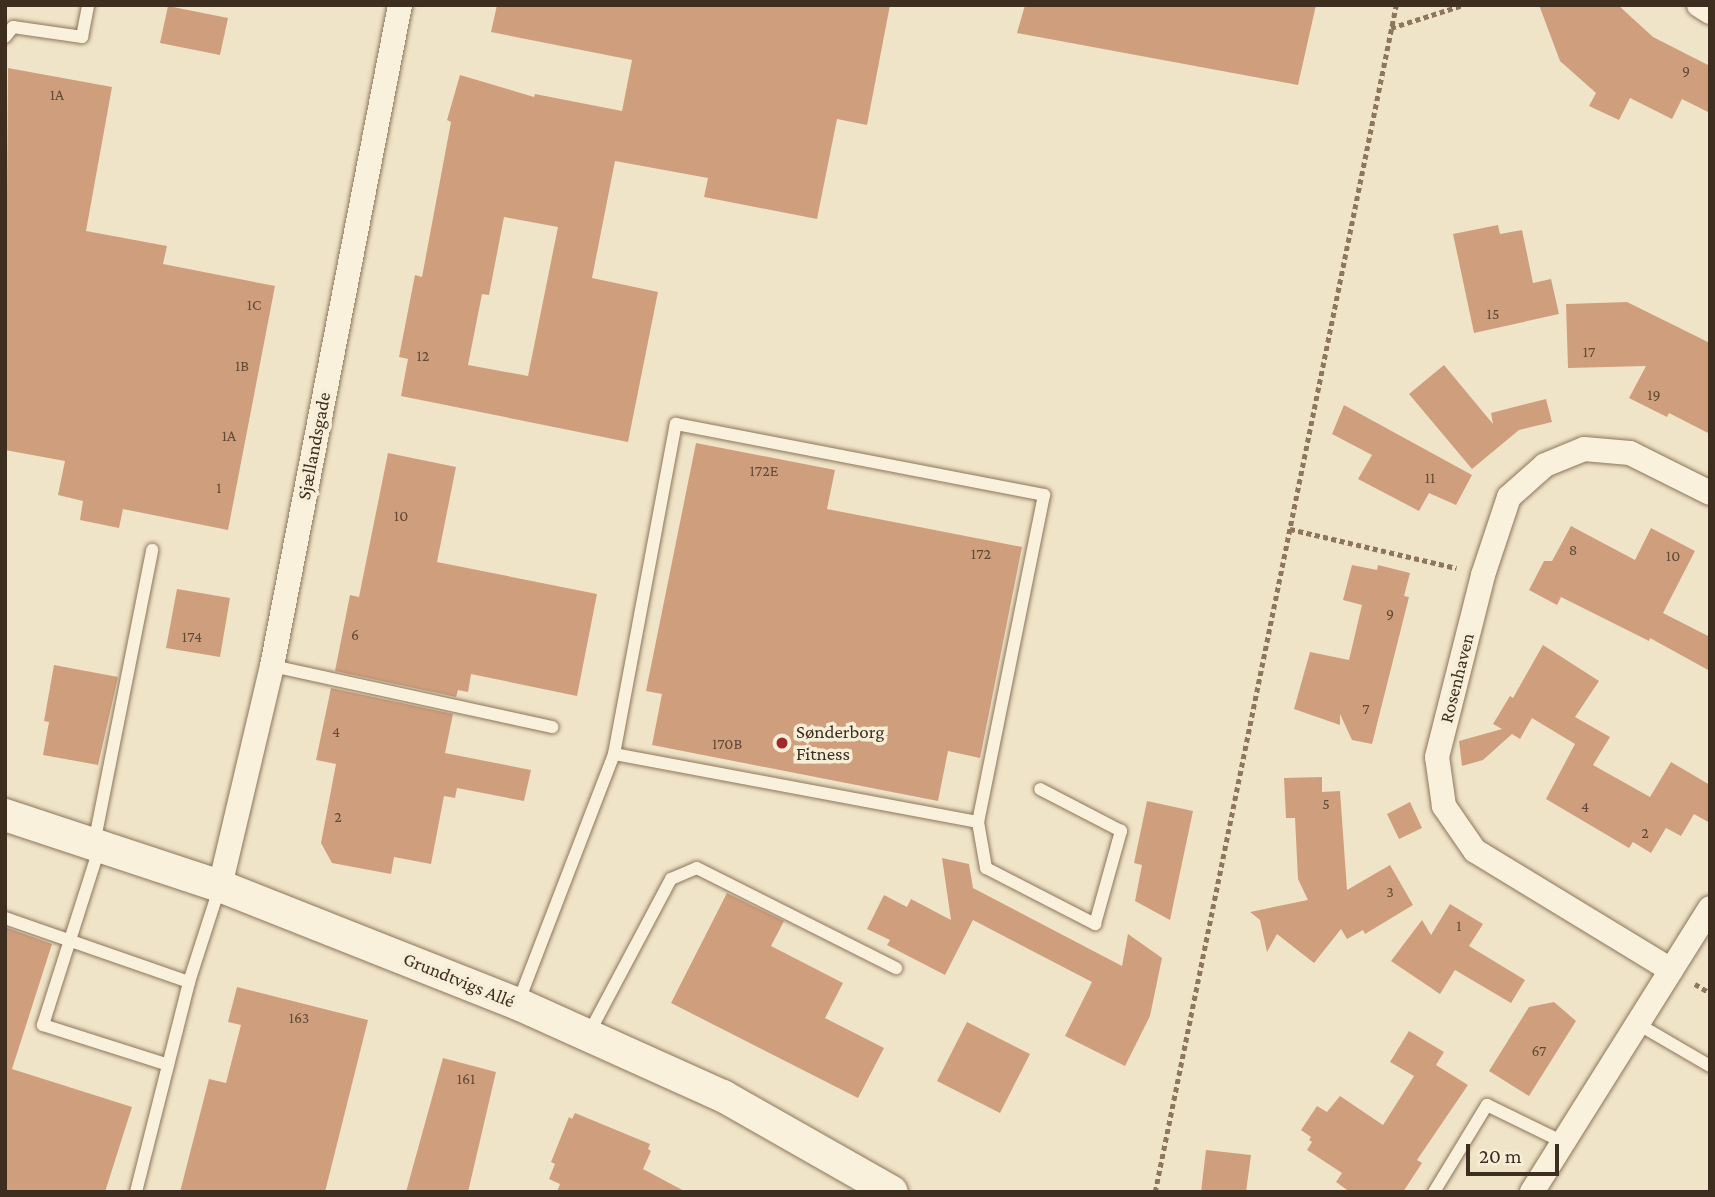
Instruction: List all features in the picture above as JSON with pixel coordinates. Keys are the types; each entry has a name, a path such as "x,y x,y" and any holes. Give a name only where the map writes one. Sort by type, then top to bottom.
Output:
{"street":[{"name":"Sjællandsgade","path":"220,886 272,666 400,5"},
{"path":"1699,5 1710,12"},
{"name":"Rosenhaven","path":"1671,970 1475,851 1444,806 1437,757 1483,575 1509,497 1545,465 1584,449 1630,453 1710,493"},
{"name":"Grundtvigs Allé","path":"5,815 220,886 518,1004 723,1096 892,1192"},
{"path":"1532,1192 1710,908"}],"lane":[{"path":"5,37 13,27 82,37 88,5"},
{"path":"518,1004 614,754 676,424 1044,495 978,822 986,868 1095,924 1121,831 1040,789"},
{"path":"152,550 97,845 43,1025 168,1065"},
{"path":"272,666 552,727"},
{"path":"614,754 978,822"},
{"path":"588,1035 671,879 697,868 896,968"},
{"path":"135,1192 189,982 220,886"},
{"path":"5,918 189,982"},
{"path":"1638,1024 1710,1066"},
{"path":"1434,1192 1487,1105 1563,1142"}],"path":[{"path":"1155,1192 1396,5"},
{"path":"1391,28 1463,5"},
{"path":"1290,529 1483,575"}],"building":[{"path":"497,5 890,5 867,125 837,119 817,219 704,197 708,178 615,161 592,278 658,292 628,442 401,396 408,359 399,357 415,275 422,277 451,122 447,120 460,75 534,97 535,94 622,111 632,60 491,32","holes":["504,217 558,227 528,376 468,365 482,294 489,295"]},
{"path":"1025,5 1316,5 1298,85 1017,33"},
{"path":"1539,5 1618,5 1653,37 1710,66 1710,113 1682,99 1672,119 1630,98 1619,120 1589,106 1596,93 1560,61"},
{"path":"168,6 228,18 220,55 160,43"},
{"path":"8,68 112,87 86,231 167,246 163,264 275,286 228,530 123,509 119,528 80,520 83,501 58,495 65,461 5,450"},
{"path":"1498,225 1500,234 1522,230 1533,283 1551,279 1559,314 1474,333 1453,234"},
{"path":"1627,302 1710,343 1710,434 1669,413 1667,417 1629,398 1646,366 1568,368 1566,304"},
{"path":"1444,365 1493,424 1491,413 1546,399 1552,422 1519,430 1472,469 1409,394"},
{"path":"1344,405 1472,475 1456,505 1429,493 1419,511 1358,479 1372,455 1332,434"},
{"path":"696,443 835,470 827,509 1022,547 980,758 948,751 938,801 652,745 662,694 646,691"},
{"path":"388,453 456,467 437,562 597,594 577,696 471,674 468,692 458,690 456,697 335,671 350,595 359,597"},
{"path":"1571,526 1635,560 1651,528 1695,551 1663,613 1710,637 1710,671 1650,638 1649,641 1561,597 1557,605 1529,590 1544,561 1552,561"},
{"path":"1352,565 1377,570 1378,565 1410,573 1404,596 1409,597 1372,744 1352,740 1340,714 1340,725 1294,709 1310,652 1349,660 1362,605 1343,600"},
{"path":"177,589 230,598 220,657 166,648"},
{"path":"1543,645 1599,681 1575,717 1610,737 1593,765 1650,797 1671,762 1710,785 1710,823 1694,814 1681,836 1666,828 1651,853 1633,842 1629,848 1546,799 1575,744 1532,718 1520,739 1512,734 1483,760 1462,766 1459,741 1502,729 1493,724 1510,696 1513,698"},
{"path":"54,665 118,677 98,765 43,755 49,722 44,721"},
{"path":"331,688 453,714 445,753 531,770 524,801 457,788 455,798 444,796 431,864 394,857 391,874 332,863 321,843 336,764 316,760"},
{"path":"1322,777 1322,792 1340,791 1347,890 1390,865 1413,905 1365,934 1363,930 1347,939 1341,929 1314,963 1277,934 1267,952 1260,920 1250,912 1308,900 1298,879 1295,818 1286,818 1284,778"},
{"path":"1147,801 1193,811 1170,920 1135,901 1142,865 1134,863"},
{"path":"1410,802 1422,828 1399,839 1387,814"},
{"path":"942,858 969,864 973,888 1122,966 1128,934 1162,958 1150,1016 1125,1066 1065,1036 1092,982 973,920 945,975 887,945 890,940 867,929 884,895 907,907 911,899 951,920"},
{"path":"727,893 784,921 771,946 843,983 825,1018 884,1048 858,1098 671,1003"},
{"path":"1450,904 1483,924 1469,946 1525,980 1511,1003 1455,970 1440,994 1391,961 1422,920 1431,935"},
{"path":"5,927 52,944 12,1069 132,1107 105,1192 5,1192"},
{"path":"237,987 368,1020 325,1192 180,1192 209,1079 226,1083 241,1025 228,1022"},
{"path":"1554,1002 1576,1021 1529,1096 1489,1071 1529,1007"},
{"path":"967,1022 1030,1054 1000,1113 937,1081"},
{"path":"1409,1031 1444,1052 1436,1065 1468,1085 1417,1160 1422,1163 1403,1192 1350,1192 1336,1182 1342,1173 1307,1150 1312,1142 1309,1140 1311,1137 1301,1130 1317,1106 1327,1112 1340,1096 1383,1125 1414,1076 1390,1062"},
{"path":"443,1058 496,1072 468,1192 406,1192"},
{"path":"575,1113 650,1144 648,1149 651,1151 643,1169 686,1192 557,1192 560,1184 549,1179 555,1164 551,1162 569,1117 572,1119"},
{"path":"1206,1150 1251,1155 1246,1192 1201,1192"}],"place":[{"name":"Sønderborg Fitness","path":"782,743"}]}
